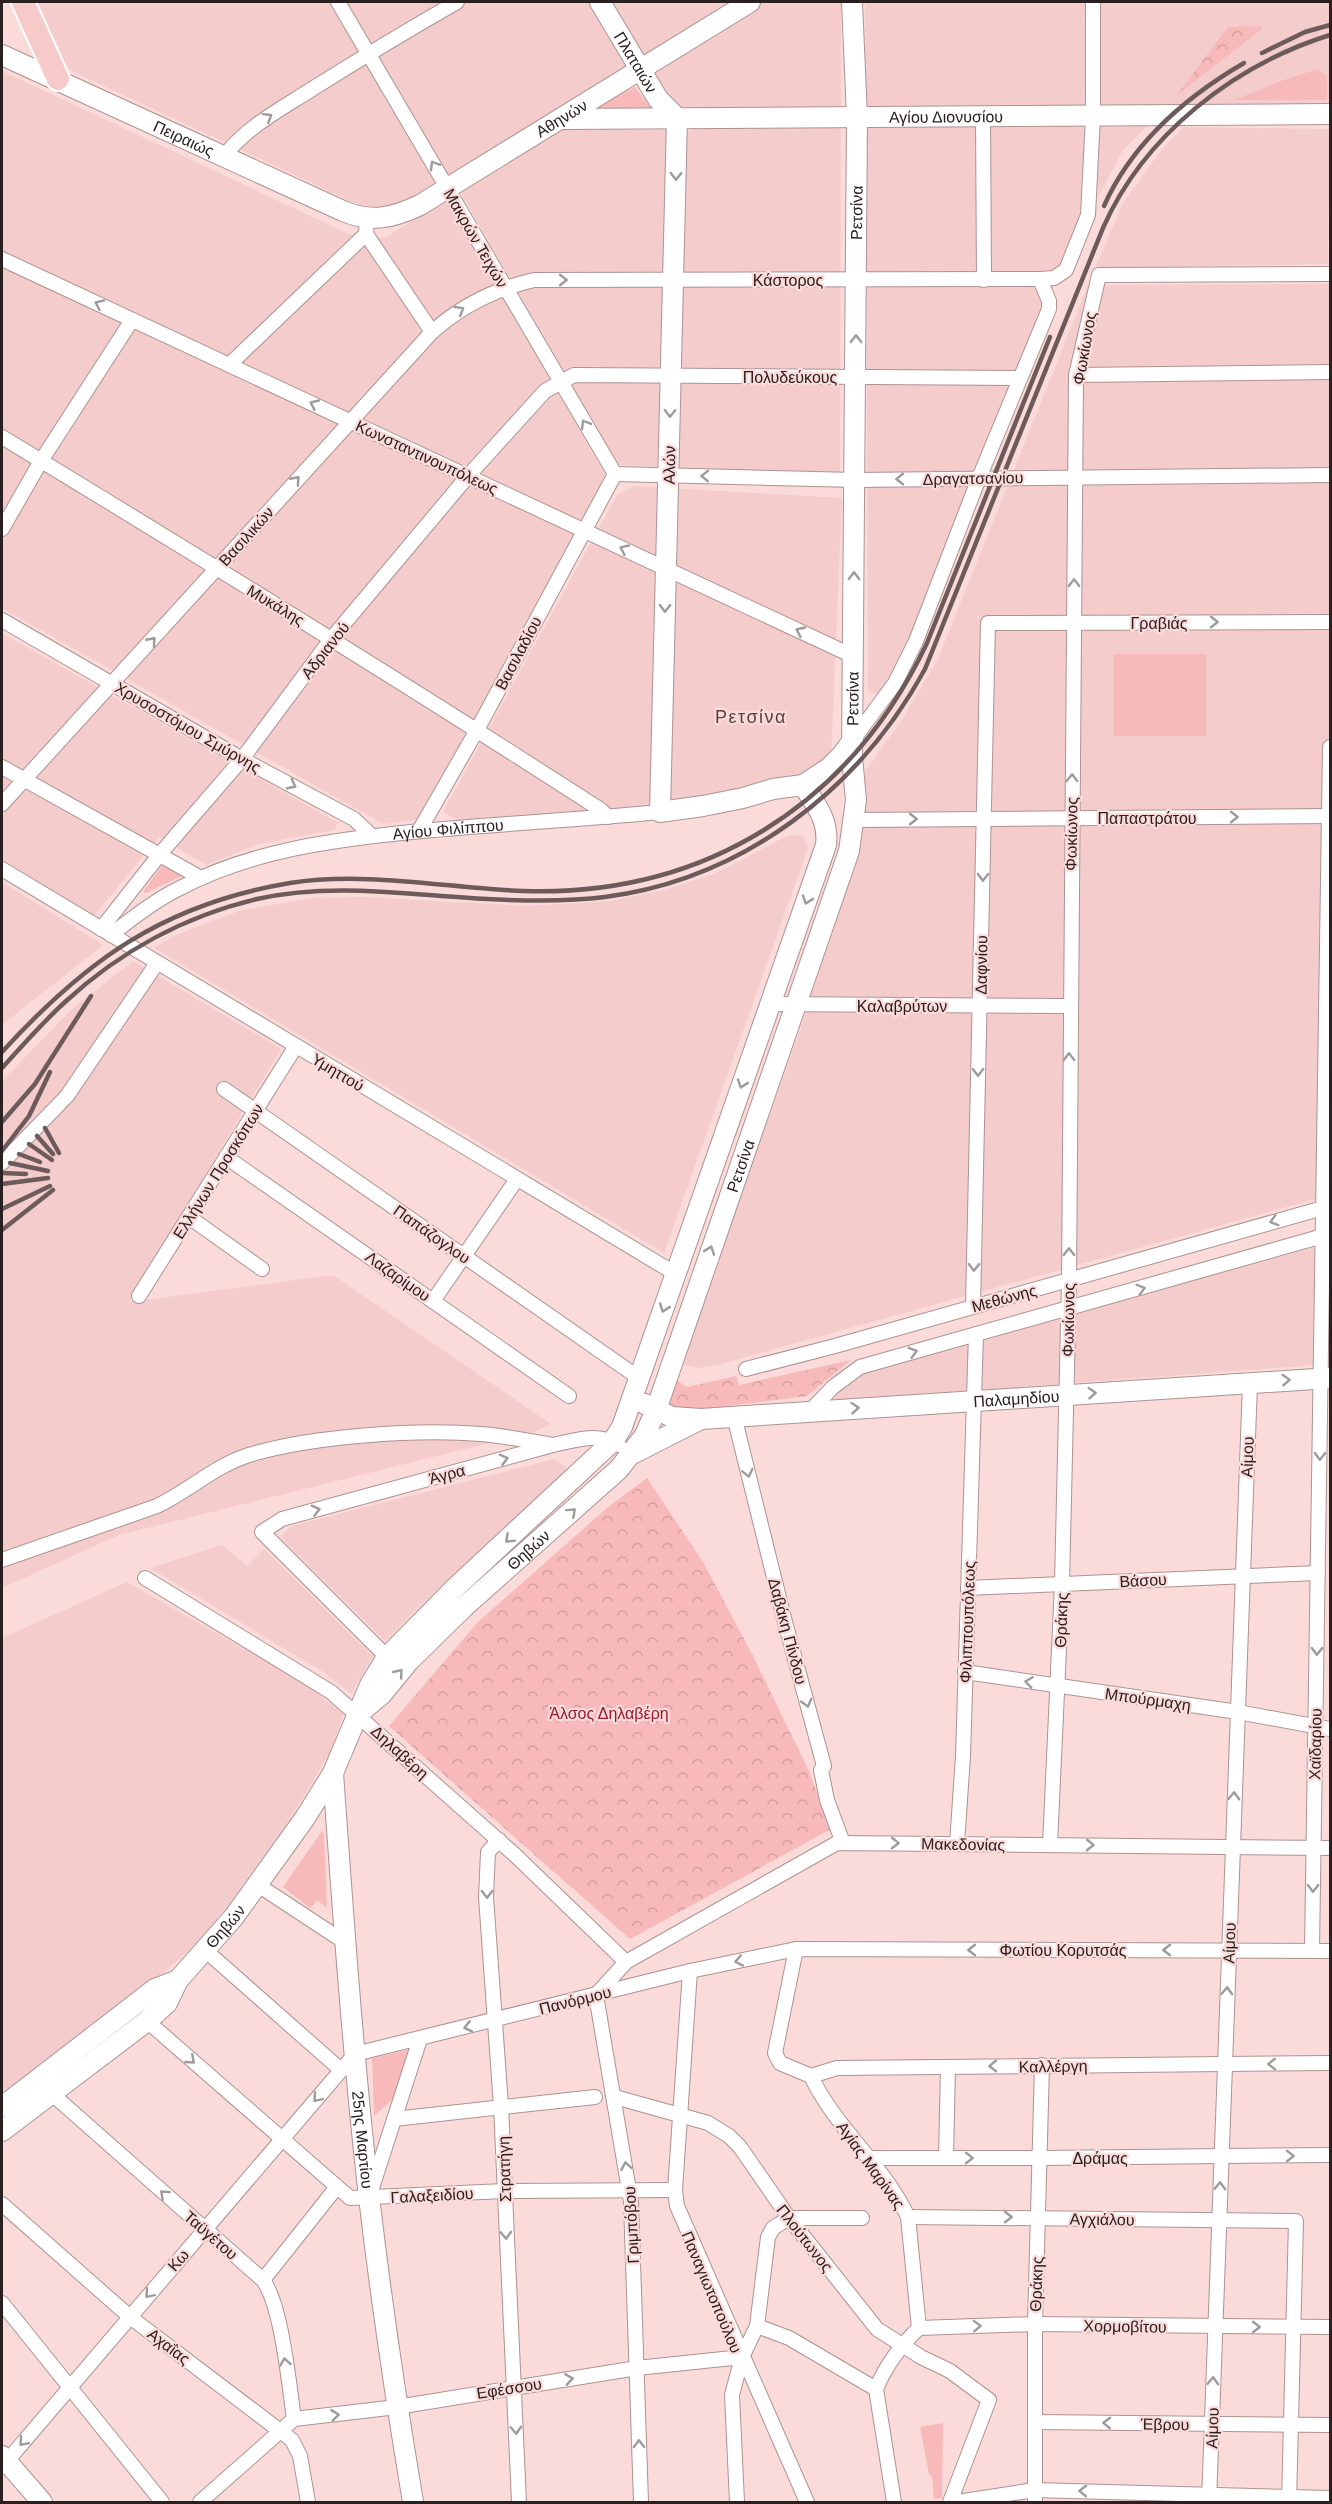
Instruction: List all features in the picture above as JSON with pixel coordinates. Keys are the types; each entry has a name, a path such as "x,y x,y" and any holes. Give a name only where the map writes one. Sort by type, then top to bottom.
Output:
{"main road":[{"path":"23,2 58,80"},
{"name":"Πλαταιών","path":"600,2 658,99 677,118"},
{"name":"Ρετσίνα","path":"670,1365 849,851 855,820 853,656 857,117 852,2"},
{"name":"Αθηνών","path":"367,226 400,215 447,188 743,3"},
{"name":"Πειραιώς","path":"2,55 225,155 343,211 367,226"},
{"name":"Αγίου Διονυσίου","path":"560,119 1330,114"},
{"name":"Αλών","path":"660,812 677,118"},
{"path":"803,785 829,768 853,740"},
{"name":"Ρετσίνα","path":"639,1378 826,845 826,824 822,812 803,785"},
{"name":"Αγίου Φιλίππου","path":"660,812 703,806 773,789 803,785"},
{"name":"Θηβών","path":"357,1714 382,1694 409,1661 465,1607 619,1469 645,1435 656,1410 670,1365"},
{"name":"Θηβών","path":"2,2131 147,2021 167,2003 178,1980 206,1950 258,1885 305,1818 333,1773 370,1685 387,1657 456,1587 613,1441 622,1427 639,1378"},
{"name":"Παλαμηδίου","path":"632,1398 672,1417 701,1419 1326,1378"},
{"name":"Παλαμηδίου","path":"632,1454 701,1419"},
{"name":"25ης Μαρτίου","path":"333,1773 345,1943 369,2198 397,2407 413,2502"},
{"name":"Θηβών","path":"2,2107 155,1989 178,1980"},
{"path":"3,2462 42,2502"}],"street":[{"name":"Μακρών Τειχών","path":"338,2 615,474"},
{"path":"225,155 238,138 257,124 368,54 457,2"},
{"path":"853,740 905,665 1049,309 1049,301 1040,279 1054,278 1066,270 1087,221 1093,116 1093,2"},
{"path":"983,116 984,280"},
{"path":"229,365 367,226 432,332"},
{"name":"Κωνσταντινουπόλεως","path":"2,259 853,656"},
{"name":"Φωκίωνος","path":"1066,1395 1069,1281 1069,1006 1076,375 1099,275 1330,274"},
{"name":"Κάστορος","path":"505,286 534,280 1040,279"},
{"name":"Βασιλικών","path":"2,804 432,332 447,318 505,286"},
{"path":"2,530 41,461 132,320"},
{"path":"1076,375 1330,372"},
{"name":"Πολυδεύκους","path":"560,381 574,375 1020,378"},
{"name":"Αδριανού","path":"106,932 160,854 242,759 332,638 468,476 545,391 560,381"},
{"name":"Μυκάλης","path":"2,437 215,569 332,638 608,817"},
{"name":"Δραγατσανίου","path":"615,474 856,480 1330,475"},
{"name":"Βασιλαδίου","path":"419,831 477,730 615,474"},
{"name":"Χρυσοστόμου Σμύρνης","path":"2,620 242,759 354,819 372,836"},
{"name":"Γραβιάς","path":"988,623 1330,622"},
{"name":"Δαφνίου","path":"973,1306 988,623"},
{"name":"Χαϊδαρίου","path":"1312,1950 1315,1726 1323,1674 1318,1573 1326,1378 1330,747"},
{"path":"2,766 201,878"},
{"name":"Αγίου Φιλίππου","path":"106,932 153,903 201,878 236,864 287,850 419,831 660,812"},
{"name":"Παπαστράτου","path":"855,820 1330,816"},
{"name":"Υμηττού","path":"2,869 676,1274"},
{"path":"2,1163 68,1096 157,963"},
{"name":"Καλαβρύτων","path":"770,1004 1069,1006"},
{"name":"Ελλήνων Προσκόπων","path":"140,1296 296,1046"},
{"name":"Παπάζογλου","path":"225,1089 639,1378"},
{"name":"Λαζαρίμου","path":"226,1157 569,1396"},
{"path":"433,1301 518,1179"},
{"name":"Μεθώνης","path":"746,1369 1069,1281 1327,1206"},
{"path":"189,1216 262,1269"},
{"name":"Μεθώνης","path":"810,1411 832,1387 860,1367 1327,1235"},
{"path":"975,1401 976,1334"},
{"name":"Αίμου","path":"1209,2498 1250,1383"},
{"name":"Θράκης","path":"1050,1845 1062,1584 1066,1395"},
{"name":"Φιλιππουπόλεως","path":"957,1844 975,1401"},
{"name":"Δαβάκη Πίνδου","path":"734,1416 782,1613 824,1766 821,1770 822,1784 843,1843"},
{"path":"2,1560 157,1506 174,1498 206,1474 233,1461 291,1446 330,1440 420,1434 480,1434 554,1445"},
{"name":"Άγρα","path":"387,1657 262,1532 282,1519 554,1445 592,1437 613,1441"},
{"path":"613,1441 632,1454"},
{"name":"Βάσου","path":"968,1588 1318,1573"},
{"name":"Δηλαβέρη","path":"145,1578 320,1684 499,1840 626,1962"},
{"name":"Μπούρμαχη","path":"965,1672 1238,1712 1330,1729"},
{"name":"Στρατήγη","path":"499,1840 488,1852 486,1897 501,2106 519,2502"},
{"name":"Μακεδονίας","path":"626,1962 837,1843 1330,1848"},
{"path":"258,1885 345,1943"},
{"path":"796,1949 775,2053 780,2063 811,2076"},
{"name":"Πανόρμου","path":"355,2054 690,1971 796,1949"},
{"name":"Φωτίου Κορυτσάς","path":"796,1949 1330,1950"},
{"path":"206,1950 341,2070"},
{"path":"596,1995 626,1962"},
{"name":"Παναγιωτοπούλου","path":"690,1971 675,2190 683,2223 742,2357 732,2395 737,2502"},
{"name":"Γριμπόβου","path":"596,1995 630,2190 641,2502"},
{"path":"147,2021 336,2188 263,2280"},
{"path":"369,2198 420,2038"},
{"name":"Κω","path":"3,2462 355,2054"},
{"name":"Καλλέργη","path":"811,2076 837,2068 1330,2063"},
{"name":"Θράκης","path":"1035,2496 1035,2324 1042,2066"},
{"path":"946,2157 948,2067"},
{"name":"Αγίας Μαρίνας","path":"811,2076 822,2099 868,2158 908,2217 919,2328"},
{"name":"Ταϋγέτου","path":"52,2094 263,2280 274,2300 294,2419"},
{"path":"394,2119 595,2097"},
{"name":"Πλούτωνος","path":"615,2097 708,2123 729,2136 740,2147 789,2218 877,2329 901,2345 950,2371 989,2400 950,2502"},
{"name":"Δράμας","path":"868,2158 1330,2155"},
{"name":"Γαλαξειδίου","path":"336,2188 350,2198 504,2191 675,2190"},
{"name":"Αχαΐας","path":"2,2204 130,2317 292,2440 300,2456 308,2502"},
{"name":"Αγχιάλου","path":"908,2217 1296,2221 1293,2326"},
{"path":"807,2502 742,2357 758,2326 768,2237 772,2228 789,2218 862,2218"},
{"path":"2,2303 162,2502"},
{"name":"Χορμοβίτου","path":"919,2328 1035,2324 1330,2327"},
{"path":"758,2326 789,2338 876,2389"},
{"path":"1289,2500 1293,2326"},
{"path":"894,2502 876,2389 901,2345 919,2328"},
{"name":"Εφέσσου","path":"294,2419 397,2407 637,2368 742,2357"},
{"path":"200,2502 294,2419"},
{"name":"Έβρου","path":"1035,2422 1330,2425"},
{"path":"957,2502 1035,2496 1289,2500 1330,2498"}],"shaded area":[{"path":"30,2 734,2 424,194 393,208 359,205 59,65"},
{"path":"762,2 841,2 840,474 618,465 458,188 560,128 693,131 692,110 678,108 648,71"},
{"path":"865,2 1087,2 1083,213 910,638 887,684 879,694 868,692"},
{"path":"1100,2 1330,2 1330,106 1099,107"},
{"path":"2,71 351,235 385,238 446,200 606,476 420,819 383,824 2,608"},
{"path":"1148,125 1123,150 1098,197 1098,126"},
{"path":"1184,127 1330,129 1328,264 1095,268 1123,203 1162,149"},
{"path":"1330,284 1330,1195 721,1364 700,1368 681,1364 801,1027 862,839 865,771 900,723 938,659 1088,285"},
{"path":"634,486 842,498 831,763 802,778 669,806 565,815 457,820 443,812 617,495"},
{"path":"2,633 338,823 334,830 259,844 206,865 159,837 94,916 2,859"},
{"path":"787,836 804,837 808,848 664,1253 154,948 176,935 239,911 312,898 362,897 526,906 612,901 663,890 714,874"},
{"path":"2,882 103,945 2,1025"},
{"path":"133,961 281,1049 129,1302 333,1275 551,1424 534,1432 119,1535 2,1588 2,1081 71,1010"},
{"path":"1330,1243 1330,1364 832,1401 849,1381 868,1370"},
{"path":"554,1459 568,1469 420,1605 385,1641 280,1537 292,1526"},
{"path":"222,1545 247,1566 264,1549 373,1656 351,1694 325,1673 150,1568"},
{"path":"127,1582 312,1688 343,1714 331,1751 286,1825 210,1929 184,1955 158,1976 2,2094 2,1638"}],"green space":[{"path":"1262,26 1263,28 1176,96 1228,27"},
{"path":"1318,69 1327,76 1327,100 1234,100 1281,81"},
{"path":"635,87 653,111 593,109"},
{"path":"1114,654 1206,654 1206,736 1114,736"},
{"path":"163,864 184,875 146,893 143,892"},
{"path":"851,1360 807,1396 681,1412 671,1408 669,1399 676,1380 687,1387 736,1376 739,1385"},
{"name":"Άλσος Δηλαβέρη","path":"647,1478 703,1562 752,1654 808,1769 831,1829 630,1939 389,1726 478,1622 608,1507"},
{"path":"322,1831 324,1834 327,1908 317,1900 310,1908 283,1887"},
{"path":"408,2050 394,2098 374,2116 372,2058"},
{"path":"943,2423 942,2498 934,2499 932,2477 929,2474 920,2427"}],"railway":[{"path":"1262,53 1305,32 1330,25"},
{"path":"2,1068 57,1010 108,967 154,938 230,906 286,894 343,890 516,900 605,897 656,887 704,871 749,849 792,822 831,790 867,753 898,713 925,669 1103,228 1121,194 1142,163 1196,108 1227,85 1294,48 1330,35"},
{"path":"1104,206 1129,162 1162,124 1201,91 1244,63"},
{"path":"2,1052 65,990 130,941 166,921 204,905 245,893 290,883 348,879 377,879 523,891 589,889 652,878 710,858 764,830 813,794 857,751 895,700 927,643 1050,337"},
{"path":"2,1122 35,1084 91,996"},
{"path":"2,1151 29,1116 50,1072"},
{"path":"45,1128 59,1153"},
{"path":"37,1136 53,1154"},
{"path":"29,1144 52,1160"},
{"path":"19,1154 40,1162"},
{"path":"10,1163 48,1171"},
{"path":"2,1173 26,1174"},
{"path":"2,1184 48,1178"},
{"path":"2,1209 50,1186"},
{"path":"2,1230 53,1190"}],"district":[{"name":"Ρετσίνα","path":"751,717"}]}
